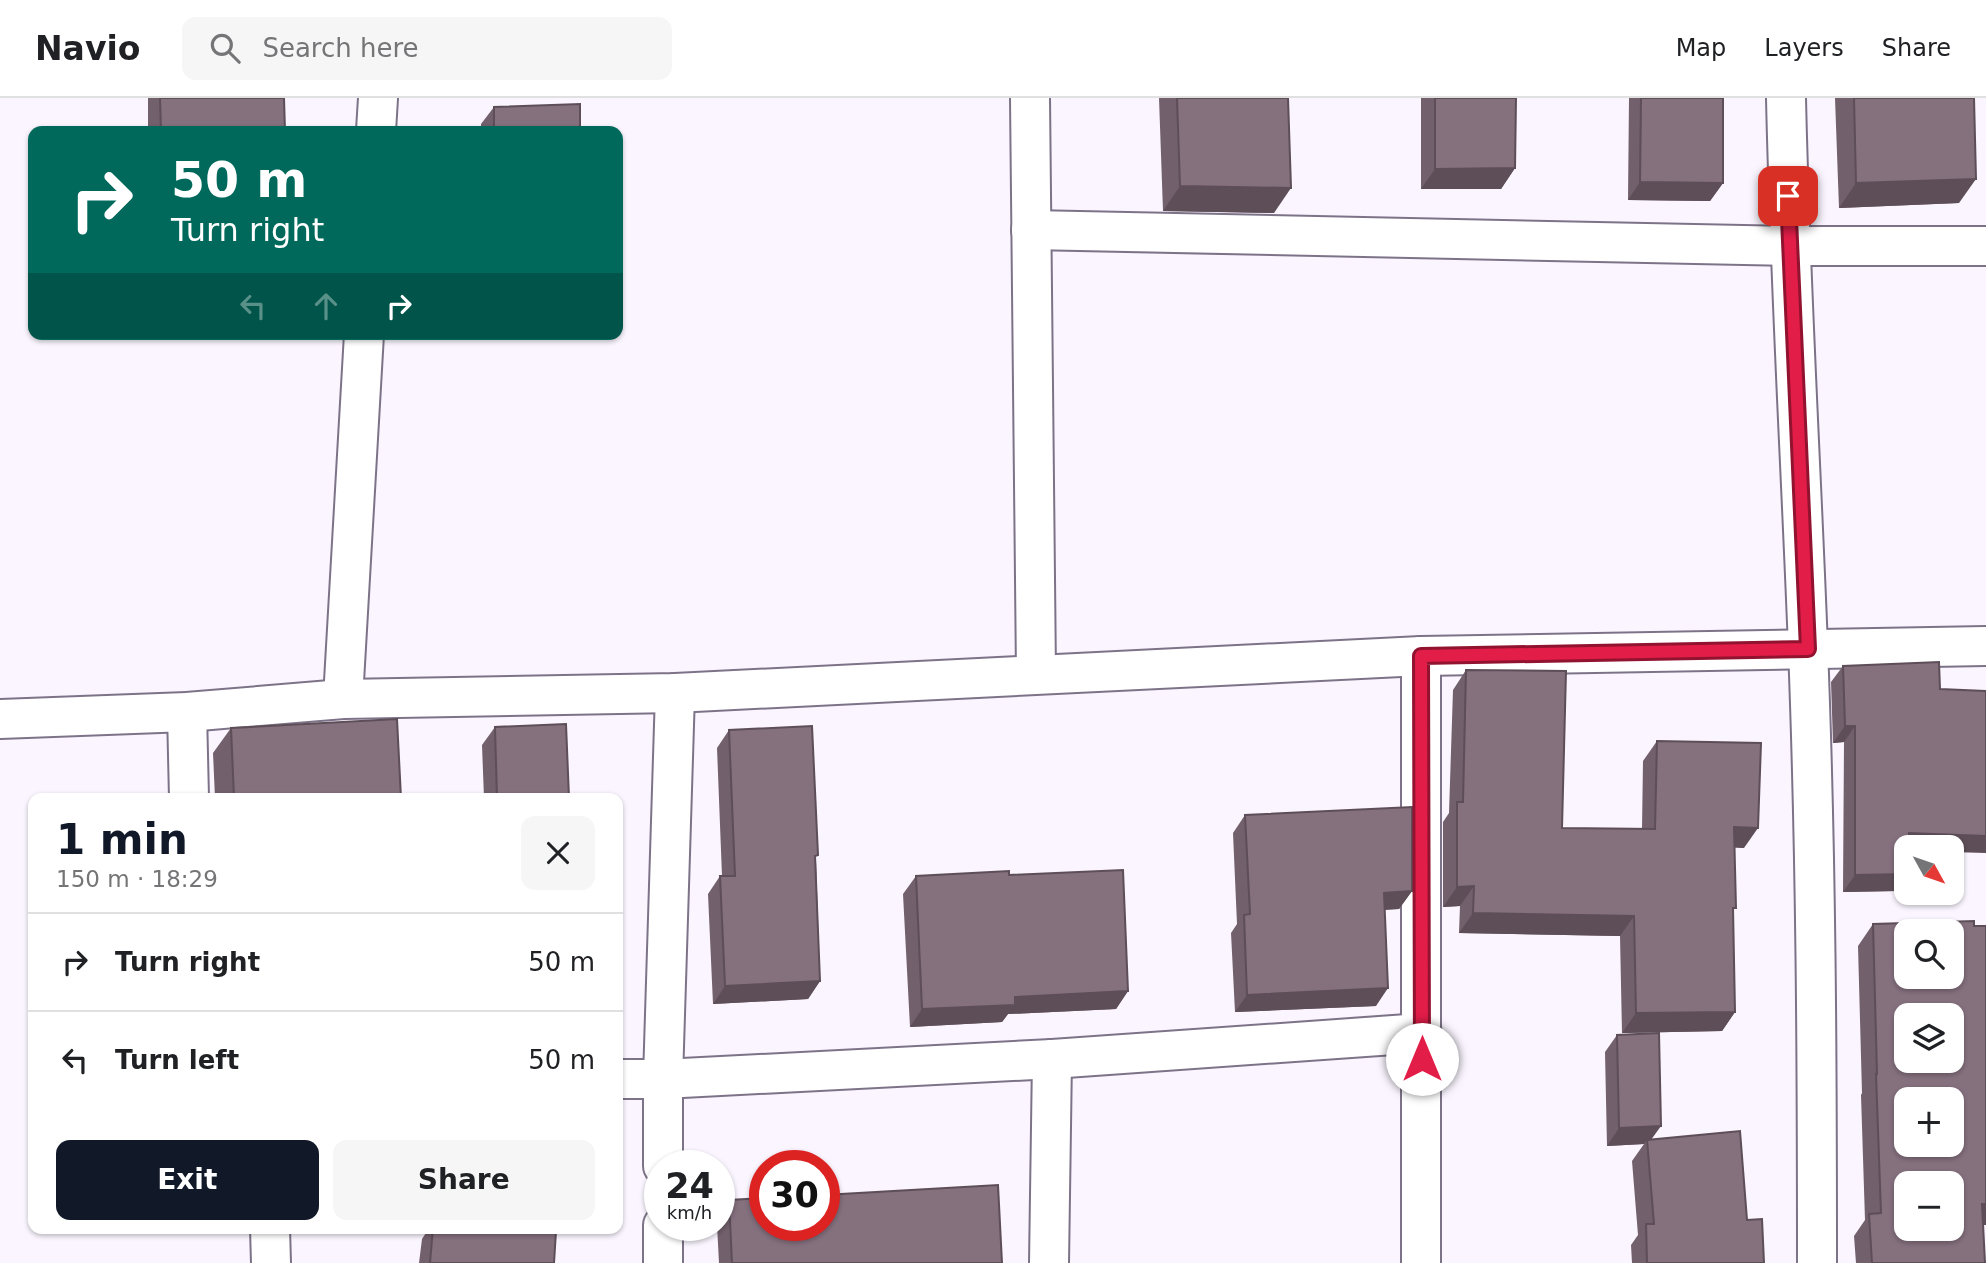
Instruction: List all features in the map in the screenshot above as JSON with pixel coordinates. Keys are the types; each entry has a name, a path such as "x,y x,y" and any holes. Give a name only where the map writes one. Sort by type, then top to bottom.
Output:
{"street":[{"path":"376,126 378,98"},
{"path":"1030,98 1036,674"},
{"path":"1786,98 1808,649 1816,929 1818,1263"},
{"path":"1031,230 1790,246 1986,246"},
{"path":"343,699 364,340"},
{"path":"0,719 187,712 343,699 675,692 1421,656 1986,646"},
{"path":"1421,656 1421,1263"},
{"path":"663,1150 675,692"},
{"path":"187,712 189,793"},
{"path":"623,1079 1052,1059 1422,1033"},
{"path":"1049,1263 1052,1059"},
{"path":"270,1234 271,1263"},
{"path":"663,1241 663,1263"}],"building":[{"path":"160,98 284,98 285,126 161,126"},
{"path":"1177,98 1288,98 1291,188 1180,186"},
{"path":"1435,98 1516,98 1515,168 1435,169"},
{"path":"1641,98 1723,98 1723,183 1640,182"},
{"path":"1854,98 1974,98 1976,179 1856,183"},
{"path":"580,104 580,126 494,126 494,107"},
{"path":"1939,662 1940,689 1986,691 1986,836 1909,833 1894,835 1894,874 1855,875 1855,726 1845,726 1843,666"},
{"path":"1466,670 1566,671 1562,828 1655,829 1657,741 1761,743 1758,828 1734,827 1735,1012 1636,1013 1634,916 1473,913 1474,886 1457,887 1457,802 1463,802"},
{"path":"397,719 401,793 234,793 231,728"},
{"path":"566,724 569,793 497,793 495,727"},
{"path":"812,726 820,981 725,986 720,876 735,876 729,730"},
{"path":"1412,807 1412,891 1384,893 1388,988 1247,995 1244,915 1250,914 1245,815"},
{"path":"1123,870 1128,991 1015,997 1015,1005 922,1009 916,876 1009,871 1009,875"},
{"path":"1964,921 1974,921 1974,926 1986,926 1986,1204 1982,1204 1985,1263 1872,1263 1869,1214 1881,1213 1873,924 1894,923 1894,989 1964,989"},
{"path":"1659,1033 1661,1126 1619,1128 1617,1035"},
{"path":"1740,1131 1747,1220 1762,1219 1764,1263 1647,1263 1646,1224 1654,1224 1647,1140"},
{"path":"998,1185 1002,1263 732,1263 735,1200 749,1199 749,1241 840,1241 840,1194"},
{"path":"432,1234 556,1234 554,1263 430,1263"}],"route":[{"path":"1422,1059 1421,656 1808,649 1788,196"}]}
